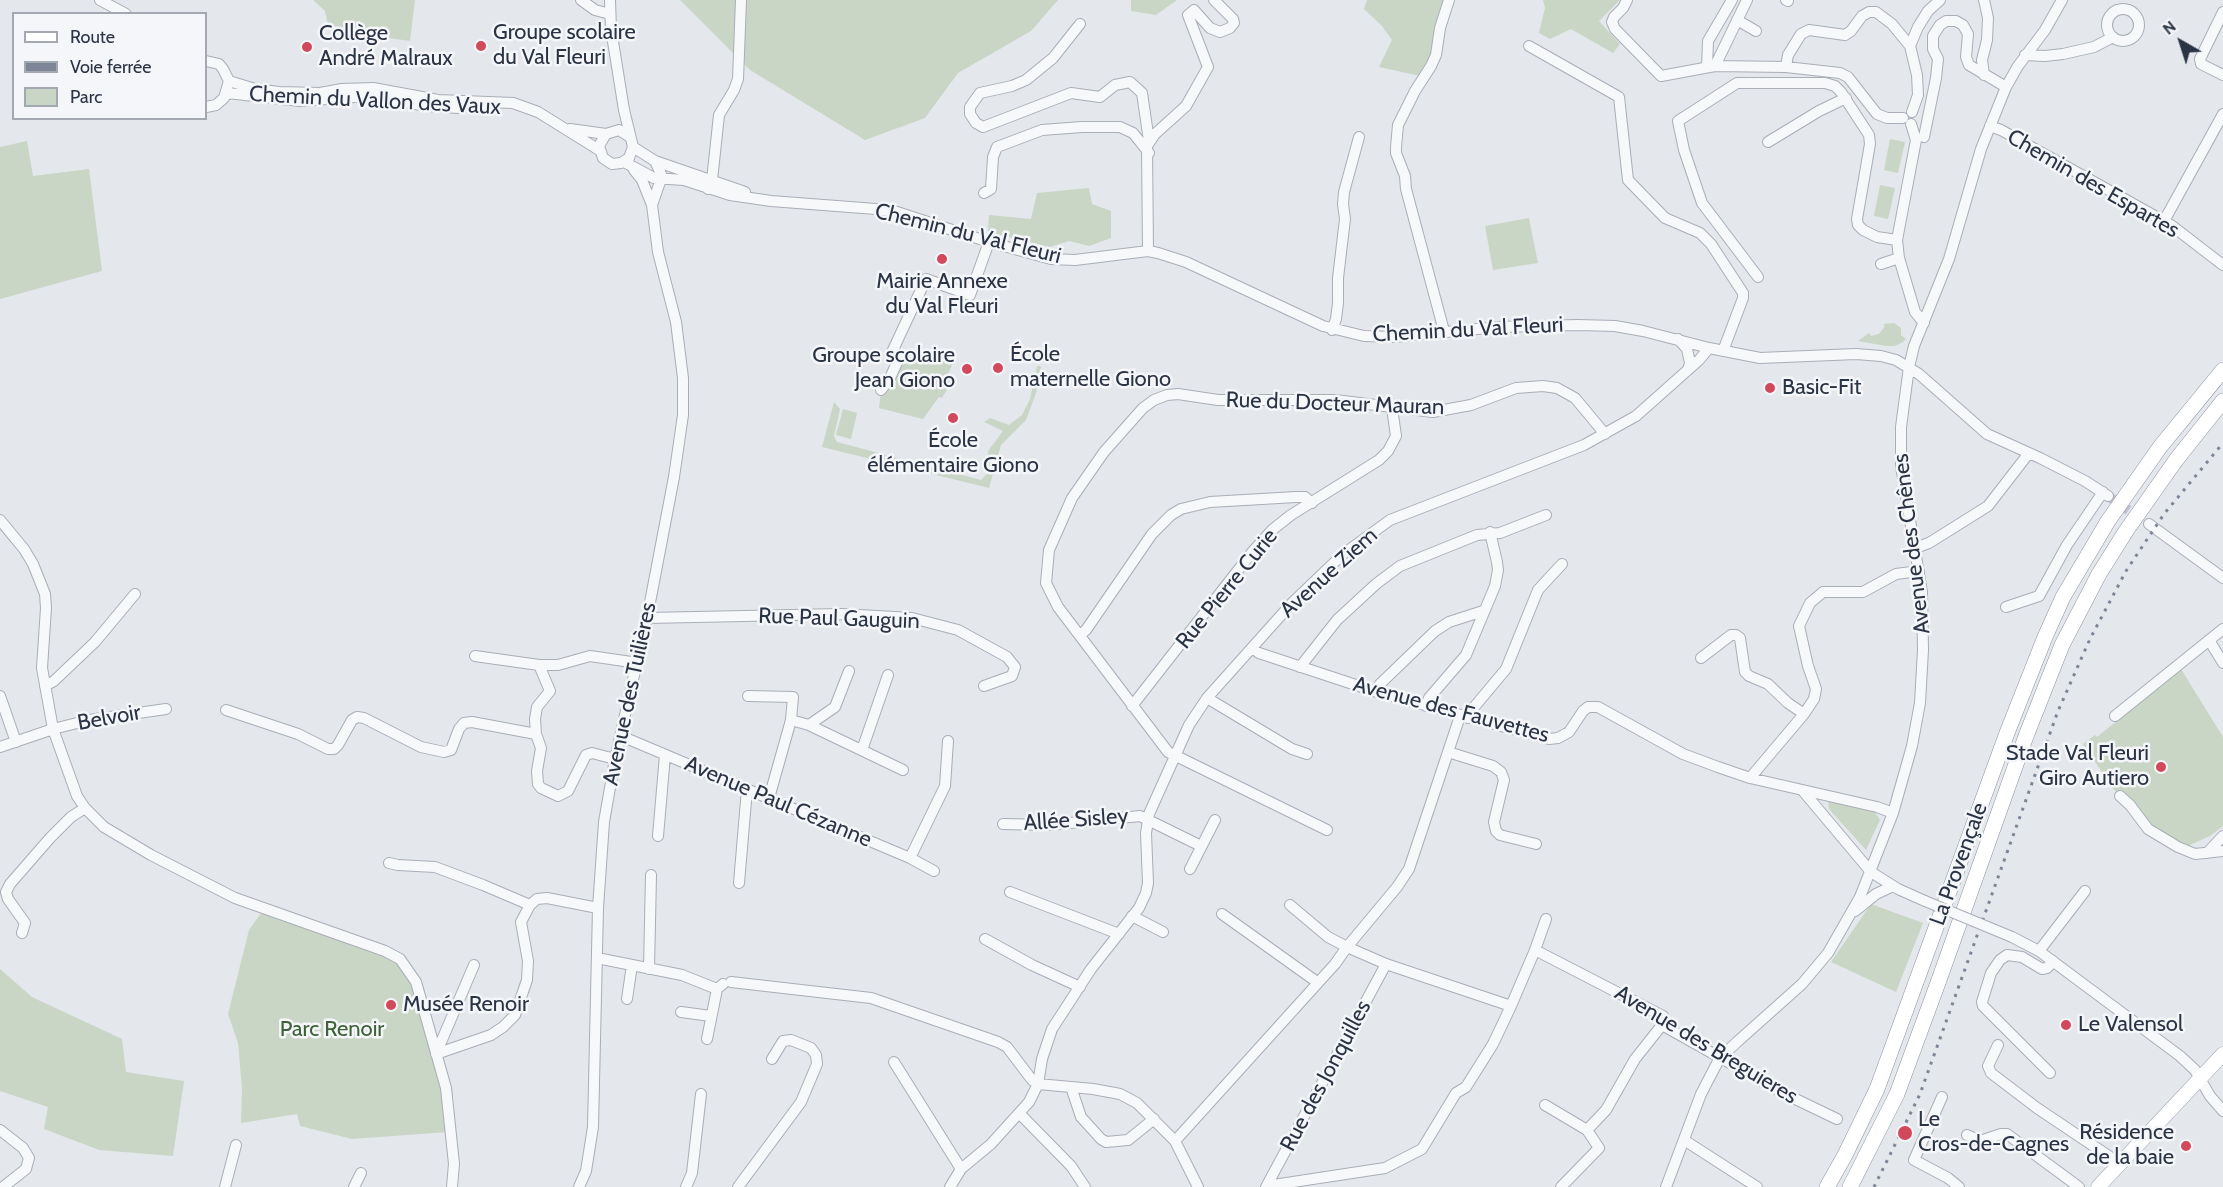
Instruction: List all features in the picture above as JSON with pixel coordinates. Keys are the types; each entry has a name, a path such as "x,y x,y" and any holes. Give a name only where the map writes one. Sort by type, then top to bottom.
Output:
{"highway":[{"name":"La Provençale","path":"1827,1187 1877,1089 2007,733 2041,645 2059,607 2082,563 2127,493 2160,447 2223,370"},
{"name":"La Provençale","path":"1850,1187 1897,1094 2030,725 2058,654 2099,574 2150,496 2223,401"}],"main road":[{"path":"2098,1187 2223,1054"}],"street":[{"path":"100,0 122,12"},
{"path":"581,0 595,10 610,14"},
{"path":"610,0 611,29 624,110 632,142 628,165 610,163 603,158 599,150 601,139 622,119 624,110"},
{"path":"710,184 719,115 738,79 741,0"},
{"path":"1149,141 1185,106 1208,67 1188,15 1194,10 1210,27 1220,32 1230,28 1234,23 1233,19 1214,0"},
{"path":"1444,331 1396,147 1398,125 1436,55 1440,28 1449,0"},
{"path":"1627,0 1612,22 1657,72 1665,76 1711,66 1786,67 1840,73 1848,77 1877,114 1887,118 1909,118"},
{"path":"1711,66 1708,41 1732,0"},
{"path":"1711,66 1747,0"},
{"path":"1910,46 1928,11 1940,0"},
{"path":"1984,0 1988,18 1987,40 1982,60 1984,75"},
{"name":"Avenue des Chênes","path":"1666,1187 1708,1078 1720,1058 1811,974 1833,945 1853,913 1893,813 1912,746 1920,703 1924,631 1919,571 1901,466 1901,426 1909,367 1914,346 1949,259 1981,149 2006,87 2025,55 2045,30 2062,0"},
{"path":"1786,67 1788,55 1801,34 1809,30 1845,35 1869,12 1876,12 1892,24 1910,46 1917,75 1918,95 1909,118 1916,140 1897,240 1899,258 1915,312 1924,323"},
{"path":"2223,12 2200,59 2201,64 2223,75"},
{"path":"1737,20 1756,32"},
{"path":"1924,137 1938,59 1933,49 1933,36 1940,25 1946,21 1956,21 1963,25 1968,34 1966,57 1969,65 2006,87"},
{"path":"1080,24 1053,58 1026,80 1012,86 980,93 970,107 970,114 976,123 983,127 1071,93 1100,97 1115,85 1130,82 1142,93 1149,141 1147,146 1149,153 1148,251"},
{"path":"2025,55 2063,54 2094,46 2113,37"},
{"path":"1529,46 1619,97 1628,180 1665,218 1700,233 1711,244 1743,292 1743,298 1723,351"},
{"path":"207,61 219,64 227,74 229,81 227,93 221,102 207,107"},
{"name":"Chemin du Vallon des Vaux","path":"229,81 255,89 279,92 320,93 342,89 373,88 438,100 513,103 568,129 599,150"},
{"path":"1758,277 1702,203 1684,150 1678,121 1737,83 1826,83 1835,86 1846,98 1869,135 1858,225 1877,237 1897,240"},
{"name":"Chemin du Vallon des Vaux","path":"227,93 310,102 369,96 442,108 523,107"},
{"path":"1767,142 1846,98"},
{"path":"2164,221 2223,114"},
{"name":"Chemin des Espartes","path":"1990,126 2164,221 2223,265"},
{"path":"984,193 991,189 993,157 997,147 1042,130 1120,127 1133,133 1149,153"},
{"name":"Chemin du Vallon des Vaux","path":"568,129 610,132"},
{"path":"610,132 624,132 632,142"},
{"path":"1332,330 1338,303 1338,278 1345,219 1344,192 1359,137"},
{"name":"Chemin du Val Fleuri","path":"632,142 655,161 710,184"},
{"path":"655,161 661,179"},
{"name":"Chemin du Val Fleuri","path":"628,165 661,179 710,184 771,201 897,212 1041,257 1060,260 1148,251 1186,262 1332,330 1382,337 1529,326 1615,326 1760,358 1870,354 1896,360 1909,367 1934,387 1980,430 2106,494 2067,545 2039,596 2006,607"},
{"name":"Avenue des Tuilières","path":"579,1187 586,1172 593,1127 598,908 602,843 615,759 638,663 674,477 683,396 676,322 658,252 652,205 642,180 628,165"},
{"name":"Avenue des Tuilières","path":"652,205 661,179"},
{"path":"881,390 890,378 900,356 893,350 926,279 969,295 989,242"},
{"path":"1881,264 1899,258"},
{"path":"1678,339 1687,349 1690,363 1688,370"},
{"name":"Avenue Ziem","path":"950,1187 961,1169 991,1144 1029,1102 1038,1084 1042,1059 1052,1029 1143,900 1148,884 1146,833 1148,819 1175,755 1189,725 1207,698 1252,648 1342,555 1383,525 1605,434 1636,416 1709,348"},
{"name":"Rue du Docteur Mauran","path":"1327,830 1175,755 1162,746 1058,607 1046,583 1048,550 1072,498 1104,452 1143,408 1154,400 1178,394 1218,400 1335,400 1433,412 1452,410 1516,388 1543,386 1557,388 1575,398 1605,434"},
{"name":"Rue Pierre Curie","path":"1132,706 1264,539 1292,515 1388,452 1396,436 1392,408"},
{"path":"1915,548 1929,543 1988,506 2029,453"},
{"path":"1080,635 1086,630 1152,534 1171,515 1181,509 1210,502 1296,496 1305,497 1312,503"},
{"path":"1300,667 1337,621 1395,569 1477,535 1490,532 1500,533 1546,515"},
{"path":"0,520 29,556 45,594 42,661 53,729 74,788 85,808 104,827 151,855 235,898 393,954 406,966 416,982 448,1098 454,1164 452,1187"},
{"path":"2149,525 2222,576"},
{"path":"1426,706 1429,698 1466,655 1495,586 1498,570 1490,532"},
{"path":"1175,1141 1317,982 1397,887 1409,869 1448,752 1464,717 1506,669 1538,590 1562,564"},
{"path":"1750,778 1814,699 1816,689 1808,666 1800,626 1810,603 1823,592 1863,592 1896,574 1919,571"},
{"path":"45,686 54,681 95,642 135,594"},
{"path":"1377,692 1380,684 1435,632 1449,622 1483,611"},
{"name":"Rue Paul Gauguin","path":"647,618 841,614 912,618 958,630 1007,657 1015,667 1012,676 984,686"},
{"path":"2115,716 2223,629"},
{"path":"1701,658 1731,635 1737,635 1740,638 1745,672 1768,684 1804,714"},
{"path":"2209,640 2223,663"},
{"name":"Avenue des Fauvettes","path":"1252,648 1259,653 1377,692 1553,739 1569,732 1583,711 1594,705 1683,754 1750,778 1866,804 1893,813"},
{"path":"475,656 539,665 558,665 590,656 638,663"},
{"path":"539,665 550,691 537,707 535,719 536,734 542,748 537,771 538,784 541,788 558,796 568,791 586,755 592,753 615,759"},
{"path":"809,725 835,707 849,671"},
{"path":"862,750 888,675"},
{"path":"0,696 16,742"},
{"path":"748,696 792,697 791,720 769,798"},
{"path":"1207,698 1292,750 1307,754"},
{"name":"Belvoir","path":"0,747 53,729 89,720 166,709"},
{"path":"226,710 298,734 328,749 334,749 338,745 352,720 357,717 364,718 421,747 444,752 451,750 459,729 464,723 472,722 536,734"},
{"path":"791,720 809,725 903,770"},
{"name":"Avenue Paul Cézanne","path":"621,736 910,858 934,871"},
{"path":"910,858 945,786 948,741"},
{"path":"1448,752 1493,766 1501,772 1504,780 1494,822 1496,831 1500,835 1536,844"},
{"path":"658,836 666,755"},
{"path":"739,883 747,789"},
{"path":"1803,791 1871,872 1893,886 2012,937 2039,951 2195,1070 2210,1096 2223,1111"},
{"path":"2120,796 2130,805 2148,830 2188,851 2207,853 2223,851"},
{"path":"22,933 25,923 8,899 6,892 10,884 50,838 71,817 85,808"},
{"name":"Allée Sisley","path":"1003,824 1050,825 1140,816 1148,819"},
{"path":"1148,819 1201,846"},
{"path":"1190,869 1215,820"},
{"path":"2207,853 2223,836"},
{"path":"389,863 398,866 435,867 530,905"},
{"path":"649,969 651,875"},
{"path":"1853,913 1876,894 1893,886"},
{"path":"2039,951 2085,891"},
{"path":"1010,892 1119,934"},
{"path":"436,1054 491,1035 515,1015 527,980 528,961 520,922 530,905 537,899 547,898 598,908"},
{"path":"1290,905 1328,937 1347,947 1386,964 1511,1006"},
{"path":"1222,914 1317,982"},
{"path":"1132,916 1164,932"},
{"path":"1266,1186 1385,1168 1422,1149 1456,1093 1466,1087 1493,1044 1535,950 1546,919"},
{"path":"985,939 1032,965 1080,987"},
{"name":"Avenue des Breguieres","path":"1535,950 1663,1016 1662,1025 1785,1094 1837,1119"},
{"path":"2050,1073 1983,1006 1982,1002 1995,965 2007,955 2022,957 2042,969 2047,968 2053,961"},
{"path":"597,958 724,985 871,998 999,1042 1007,1047 1032,1080 1038,1084 1120,1094 1137,1103 1175,1141 1198,1187"},
{"path":"436,1054 474,964"},
{"name":"Rue des Jonquilles","path":"1266,1186 1386,964"},
{"path":"627,999 632,965"},
{"path":"707,1040 711,1016 724,985"},
{"path":"681,1012 711,1016"},
{"path":"1587,1130 1606,1110 1635,1059 1662,1025"},
{"path":"738,1187 801,1102 817,1064 816,1054 811,1048 791,1040 783,1041 772,1059"},
{"path":"1998,1045 1988,1065 1991,1072 2037,1108 2119,1163"},
{"path":"894,1062 961,1169"},
{"path":"1071,1087 1081,1117 1106,1142 1128,1140 1154,1119"},
{"path":"686,1187 692,1173 701,1094"},
{"path":"1942,1097 1914,1160 1948,1178 1959,1187"},
{"path":"1545,1105 1587,1130 1599,1148 1561,1187"},
{"path":"1020,1114 1071,1166 1085,1187"},
{"path":"0,1130 23,1148 29,1158 26,1169 3,1187"},
{"path":"1968,1135 1980,1141 2007,1134 2079,1187"},
{"path":"1684,1140 1757,1187"},
{"path":"225,1187 236,1145"},
{"path":"354,1187 361,1173"}],"green space":[{"path":"313,0 415,0 410,41 338,31 339,27 328,25 325,11"},
{"path":"680,0 1058,0 1031,31 958,73 925,118 865,140 750,70"},
{"path":"1131,0 1177,0 1156,15 1131,11"},
{"path":"1367,0 1444,0 1437,21 1432,54 1420,76 1379,67 1392,40 1382,26 1364,9"},
{"path":"1543,0 1620,0 1599,21 1620,44 1613,53 1571,29 1550,39 1539,33 1545,8"},
{"path":"1890,139 1905,142 1898,173 1884,170"},
{"path":"27,141 33,176 89,169 102,271 0,299 0,147"},
{"path":"1880,185 1895,188 1888,219 1874,216"},
{"path":"1089,188 1092,204 1111,211 1111,238 1089,246 1069,241 1050,247 988,232 989,215 1031,219 1037,193"},
{"path":"1529,218 1538,263 1493,270 1485,226"},
{"path":"1894,323 1901,328 1901,335 1906,339 1895,346 1858,341 1869,333 1871,336 1879,334 1885,326 1883,324"},
{"path":"900,356 926,361 955,358 948,374 950,384 942,398 939,397 923,419 879,408 881,390"},
{"path":"1037,366 1041,366 1036,393 1026,420 1001,445 989,488 822,447 834,402 840,409 834,436 837,442 981,480 987,474 988,451 1003,431 984,422 990,418 1009,425 1022,415 1030,399"},
{"path":"843,409 857,413 851,439 836,435"},
{"name":"Stade Val Fleuri Giro Autiero","path":"2181,669 2223,737 2223,826 2210,836 2183,848 2149,827 2129,801 2114,790 2083,744 2095,735 2097,737"},
{"path":"1828,799 1874,811 1880,820 1866,850 1829,809"},
{"path":"1871,904 1923,923 1896,992 1831,962"},
{"name":"Parc Renoir","path":"261,913 386,953 403,963 413,984 444,1103 448,1132 352,1139 300,1126 297,1114 241,1123 242,1089 238,1043 228,1014 249,930"},
{"path":"0,969 32,997 122,1039 126,1072 184,1081 173,1156 99,1150 44,1129 48,1107 0,1091"}],"tunnel":[{"path":"2108,496 2142,520"}],"railway":[{"path":"1874,1187 1920,1094 2058,711 2090,639 2126,571 2164,514 2223,443"}],"place":[{"name":"Groupe scolaire du Val Fleuri","path":"481,46"},
{"name":"Collège André Malraux","path":"307,47"},
{"name":"Mairie Annexe du Val Fleuri","path":"942,259"},
{"name":"École maternelle Giono","path":"998,368"},
{"name":"Groupe scolaire Jean Giono","path":"967,369"},
{"name":"Basic-Fit","path":"1770,388"},
{"name":"École élémentaire Giono","path":"953,418"},
{"name":"Stade Val Fleuri Giro Autiero","path":"2161,767"},
{"name":"Musée Renoir","path":"391,1005"},
{"name":"Le Valensol","path":"2066,1025"},
{"name":"Le Cros-de-Cagnes","path":"1905,1133"},
{"name":"Résidence de la baie","path":"2186,1146"}]}
